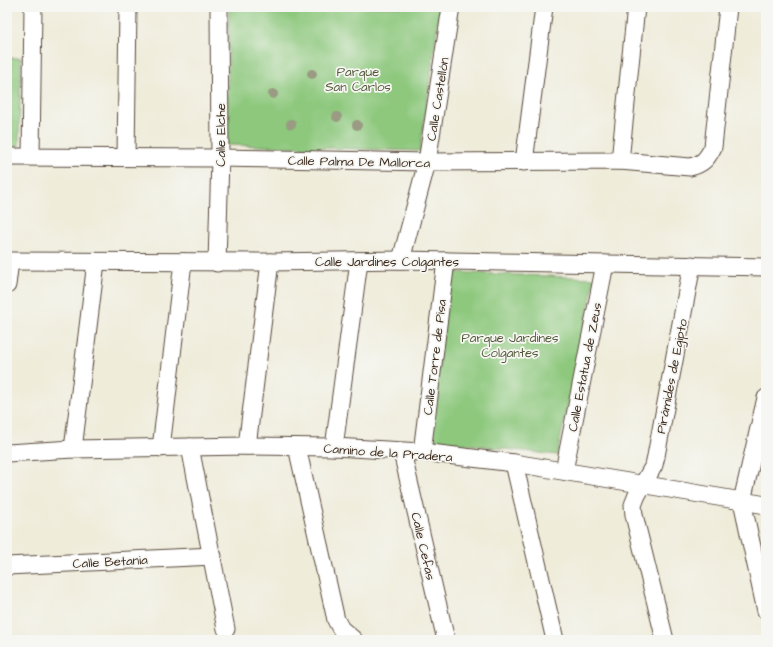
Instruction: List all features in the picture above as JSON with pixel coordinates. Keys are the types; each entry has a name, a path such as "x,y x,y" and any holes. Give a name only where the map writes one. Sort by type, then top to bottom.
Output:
{"street":[{"path":"31,156 33,7"},
{"path":"126,158 128,7"},
{"name":"Calle Elche","path":"216,263 220,158 219,7"},
{"name":"Calle Castellón","path":"402,260 427,162 451,7"},
{"path":"524,162 544,7"},
{"path":"620,162 636,7"},
{"name":"Calle Palma De Mallorca","path":"7,157 220,158 427,162 620,162 690,167 701,165 708,158 713,147 728,7"},
{"name":"Calle Jardines Colgantes","path":"9,261 216,263 402,260 766,267"},
{"path":"7,285 9,261"},
{"path":"334,447 359,261"},
{"name":"Calle Torre de Pisa","path":"422,452 446,261"},
{"path":"73,449 96,262"},
{"path":"161,448 183,262"},
{"path":"247,446 270,262"},
{"name":"Calle Estatua de Zeus","path":"564,471 605,264"},
{"name":"Pirámides de Egipto","path":"665,640 634,515 634,505 642,485 654,465 692,265"},
{"path":"766,398 742,501 766,611"},
{"name":"Camino de la Pradera","path":"7,453 73,449 247,446 334,447 422,452 514,463 766,505"},
{"path":"190,447 213,556 226,629"},
{"path":"297,447 336,620 341,629 354,640"},
{"name":"Calle Cefas","path":"402,452 446,640"},
{"path":"514,463 555,640"},
{"name":"Calle Betania","path":"7,566 213,556"}],"green space":[{"name":"Parque San Carlos","path":"229,7 440,7 420,151 227,145"},
{"path":"7,58 21,58 19,146 7,146"},
{"name":"Parque Jardines Colgantes","path":"449,272 595,278 557,455 430,440"}]}
